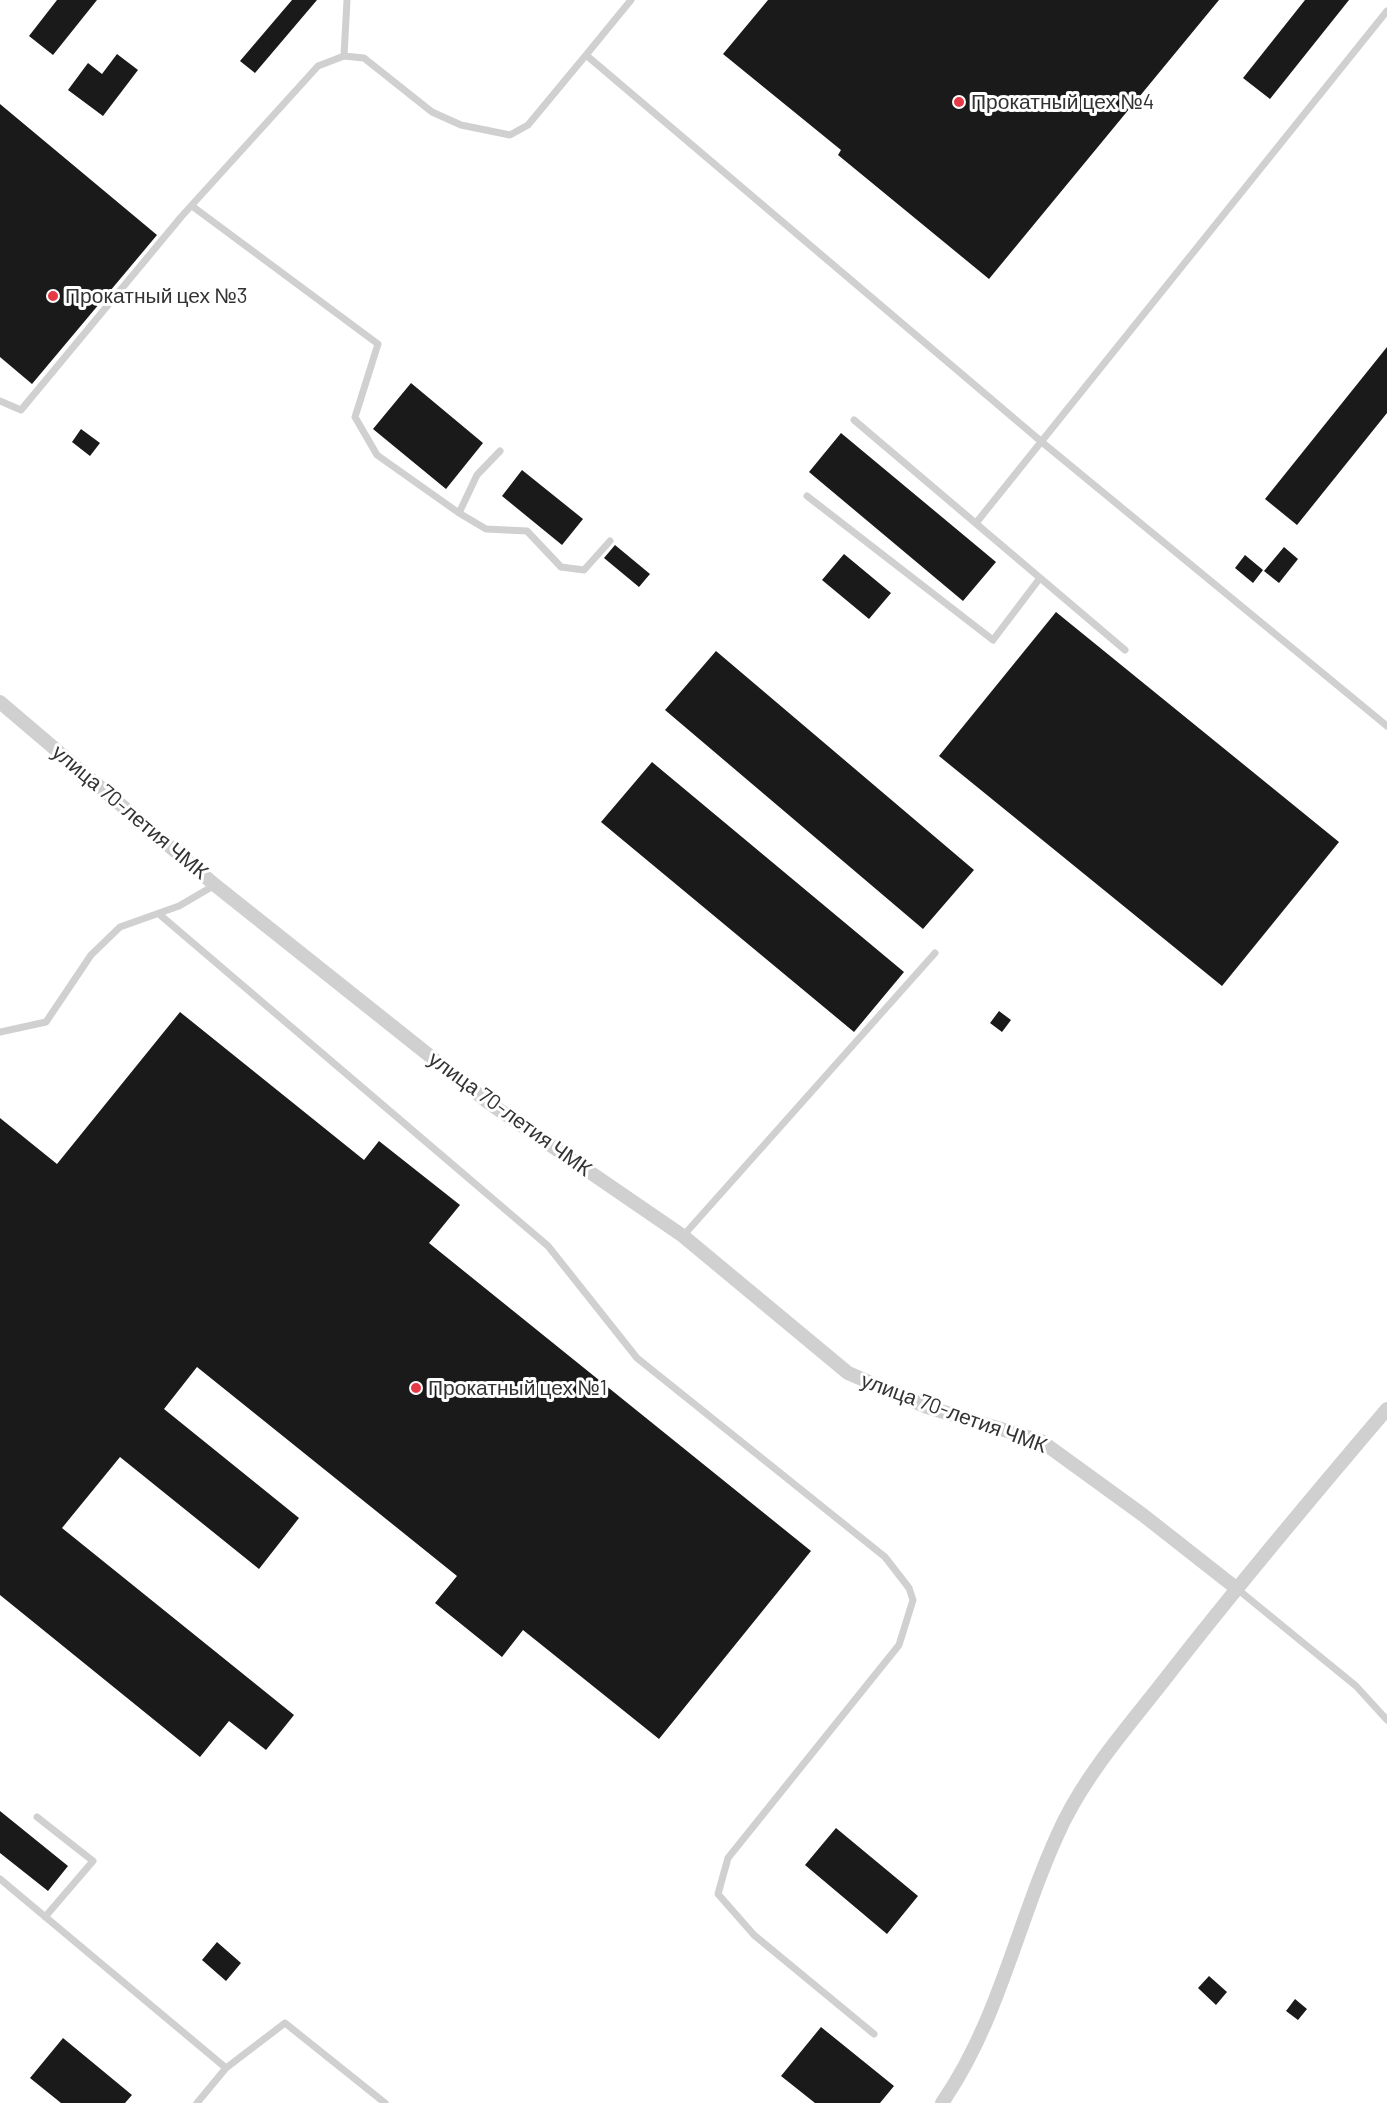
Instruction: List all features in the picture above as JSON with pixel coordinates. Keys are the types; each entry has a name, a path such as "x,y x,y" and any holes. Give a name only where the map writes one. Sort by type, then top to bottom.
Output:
{"street":[{"name":"улица 70-летия ЧМК","path":"0,702 215,885 489,1103 683,1236 848,1373 927,1407 1041,1442 1062,1455 1236,1588"},
{"path":"942,2103 960,2077 980,2038 1064,1822 1100,1760 1236,1588 1387,1409"}],"lane":[{"path":"344,56 347,0"},
{"path":"0,401 21,410 192,206 318,66 344,56 364,58 432,112 461,125 510,135 528,125 631,0"},
{"path":"976,523 1043,443 1387,12"},
{"path":"586,55 1043,443 1387,726"},
{"path":"192,206 378,344 355,417 377,455 459,513 486,529 527,531 561,567 584,570 610,541"},
{"path":"854,420 1125,650"},
{"path":"459,513 477,475 500,451"},
{"path":"807,496 993,640 1041,578"},
{"path":"0,1032 46,1022 98,948 120,927 179,906 215,885"},
{"path":"159,914 540,1239 637,1358 885,1557 909,1588 913,1600 899,1645 729,1858 718,1894 754,1935 874,2034"},
{"path":"683,1236 935,953"},
{"path":"1236,1588 1356,1686 1387,1720"},
{"path":"37,1817 93,1861 45,1917"},
{"path":"0,1880 226,2068"},
{"path":"197,2103 226,2068 285,2023 386,2103"}],"building":[{"path":"57,0 97,0 53,55 29,36"},
{"path":"292,0 317,0 255,73 240,61"},
{"name":"Прокатный цех №4","path":"768,0 1219,0 989,279 838,155 841,150 723,54"},
{"path":"1305,0 1349,0 1270,99 1243,78"},
{"path":"117,54 138,70 103,116 68,90 88,63 102,74"},
{"name":"Прокатный цех №3","path":"0,104 157,235 32,384 0,357"},
{"path":"1387,347 1387,413 1297,525 1265,499"},
{"path":"411,383 483,443 446,489 373,429"},
{"path":"81,429 100,443 90,456 72,442"},
{"path":"841,433 996,562 963,601 809,472"},
{"path":"522,470 583,519 562,545 502,496"},
{"path":"615,545 650,574 639,587 604,558"},
{"path":"1284,547 1298,559 1279,583 1264,571"},
{"path":"844,554 891,593 869,619 822,580"},
{"path":"1245,555 1263,570 1253,583 1235,568"},
{"path":"1056,612 1339,842 1222,986 939,756"},
{"path":"716,651 974,870 923,929 665,710"},
{"path":"652,762 904,972 854,1032 601,822"},
{"path":"999,1011 1011,1020 1002,1032 990,1023"},
{"name":"Прокатный цех №1","path":"180,1012 364,1160 379,1141 460,1205 429,1243 811,1551 659,1739 523,1630 502,1657 435,1603 457,1576 197,1367 164,1409 299,1518 259,1569 120,1457 62,1528 294,1715 266,1750 229,1721 200,1757 0,1595 0,1118 57,1164"},
{"path":"0,1811 68,1866 48,1891 0,1853"},
{"path":"836,1828 918,1896 887,1934 805,1865"},
{"path":"217,1942 241,1963 226,1981 202,1960"},
{"path":"1209,1976 1227,1992 1216,2005 1198,1988"},
{"path":"1295,1999 1307,2009 1298,2020 1286,2011"},
{"path":"821,2027 894,2086 880,2103 815,2103 781,2076"},
{"path":"63,2038 132,2095 125,2103 61,2103 30,2078"}],"place":[{"name":"Прокатный цех №4","path":"959,102"},
{"name":"Прокатный цех №3","path":"53,296"},
{"name":"Прокатный цех №1","path":"416,1388"}]}
